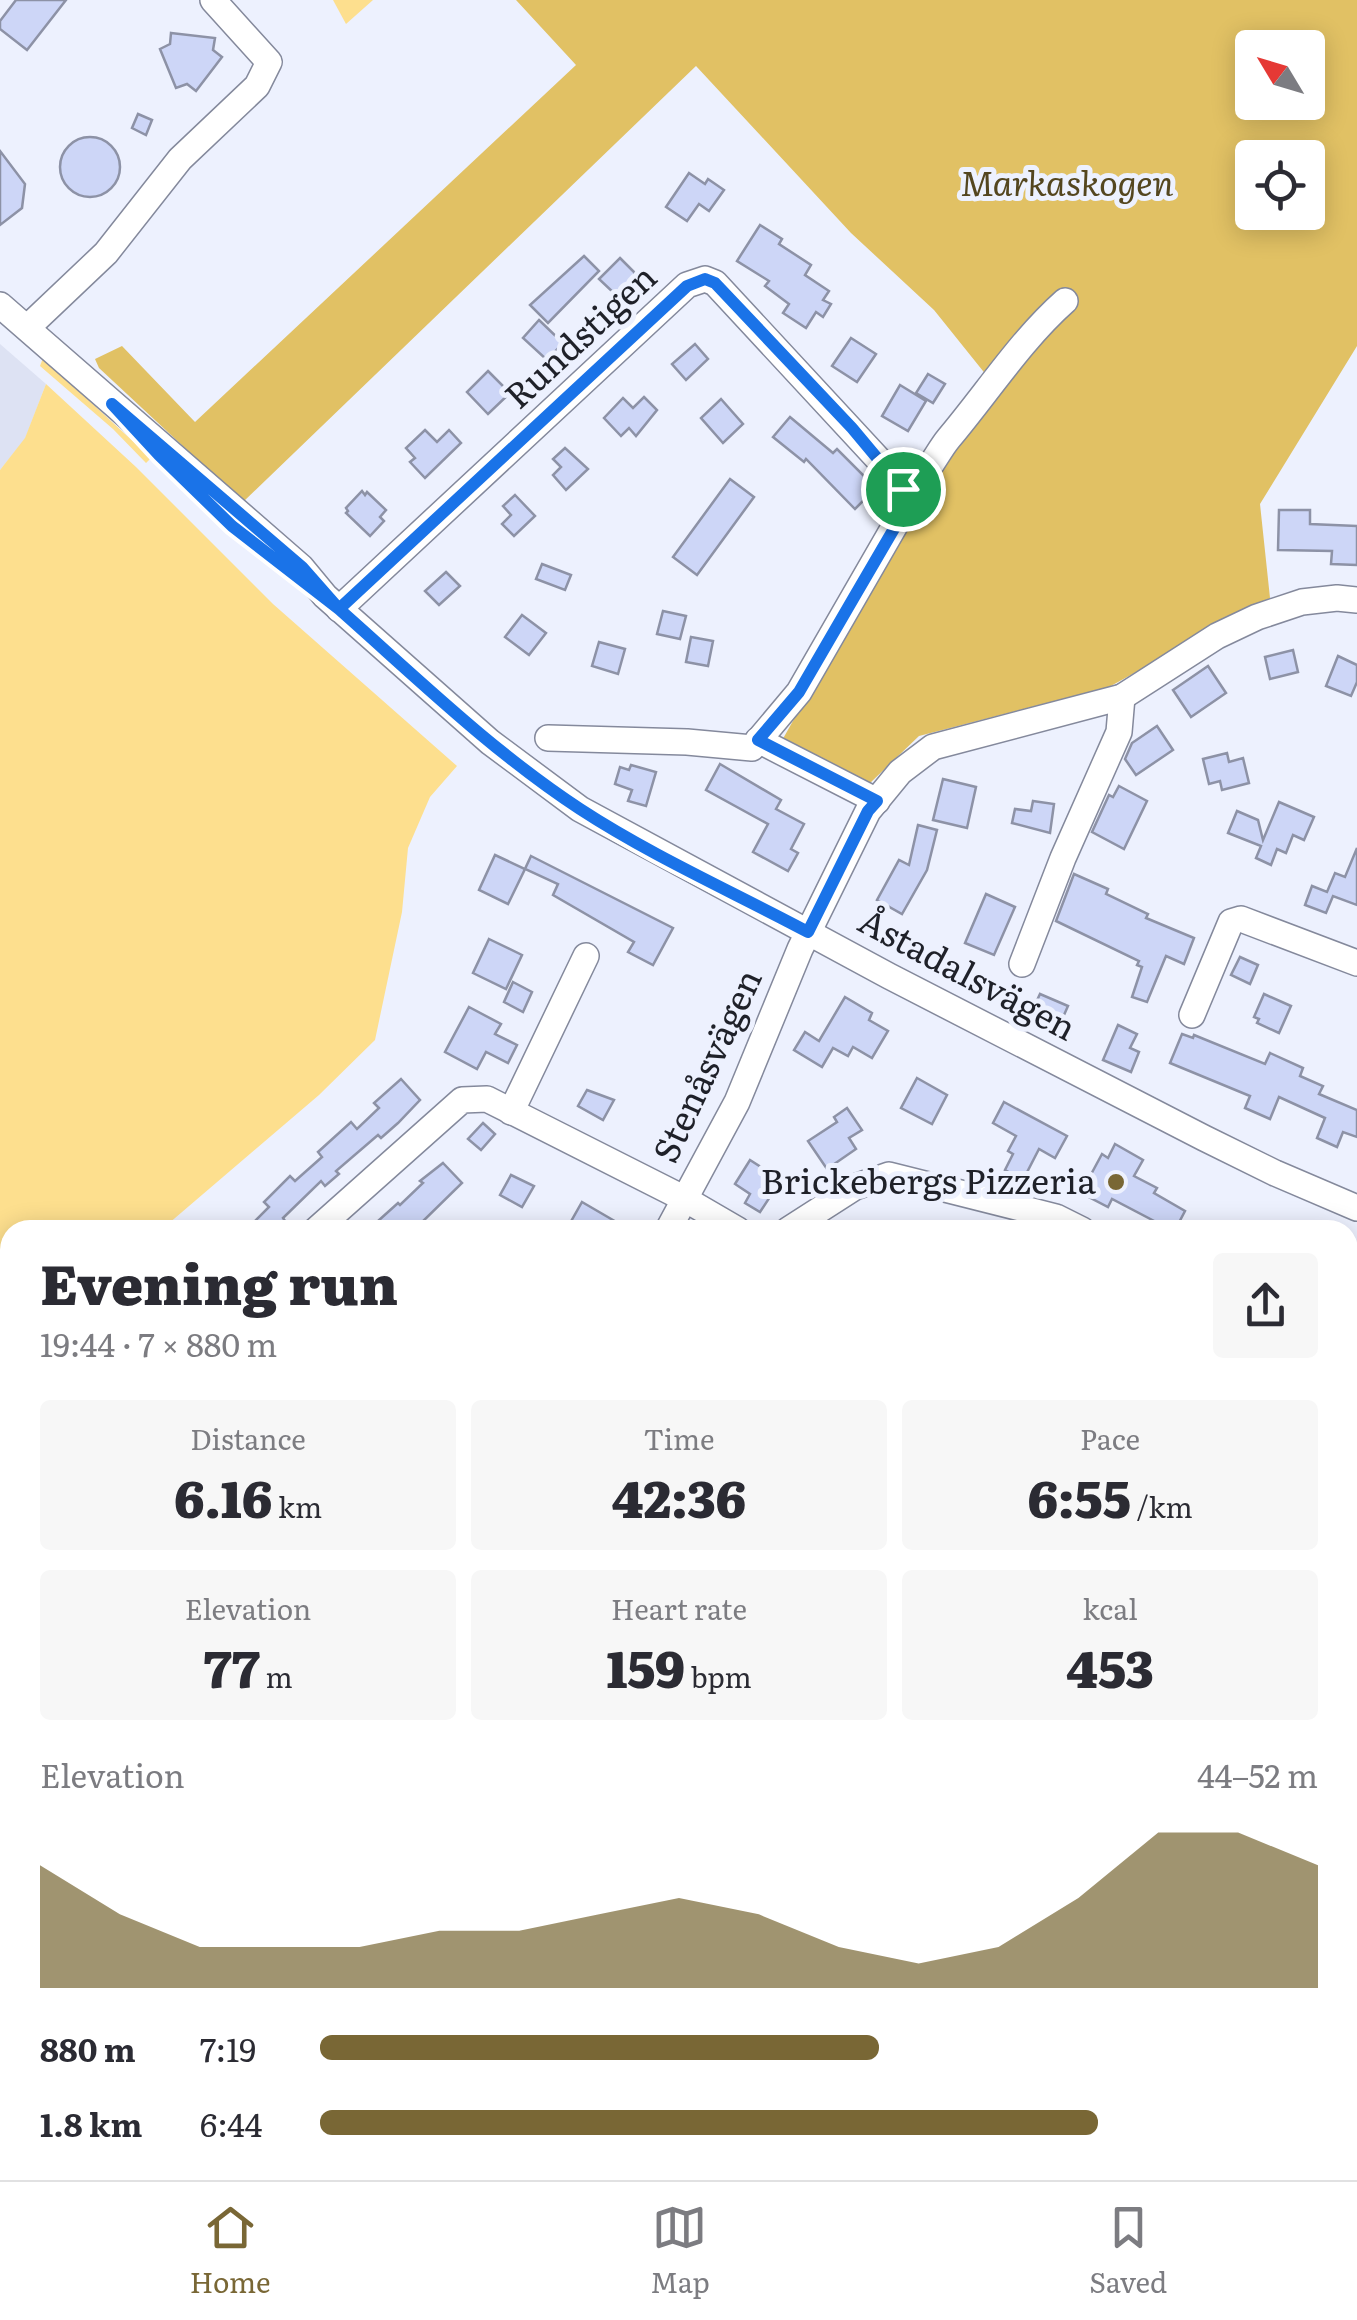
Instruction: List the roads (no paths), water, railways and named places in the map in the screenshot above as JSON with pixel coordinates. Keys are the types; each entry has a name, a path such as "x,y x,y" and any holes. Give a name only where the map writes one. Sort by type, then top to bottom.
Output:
{"street":[{"path":"28,328 106,254 180,159 257,86 269,62 213,0"},
{"name":"Rundstigen","path":"332,602 696,280 715,283 852,428 903,489"},
{"path":"548,738 752,748 799,692 902,515 906,499 903,489 916,484 1033,334 1065,301"},
{"name":"Åstadalsvägen","path":"0,304 302,567 332,602 490,742 580,810 1204,1138 1357,1208"},
{"name":"Stenåsvägen","path":"673,1220 737,1102 808,932 868,811 900,772 934,747 1122,697 1217,636 1257,617 1302,602 1357,600"},
{"path":"1022,964 1062,858 1120,732 1122,697"},
{"path":"758,740 877,801"},
{"path":"1192,1015 1231,922 1242,919 1357,964"},
{"path":"511,1112 586,956"},
{"path":"327,1220 462,1100 487,1100 721,1220"},
{"path":"804,1220 855,1187 889,1175 1062,1220"}],"place":[{"name":"Brickebergs Pizzeria","path":"1116,1182"}],"park label":[{"name":"Markaskogen","path":"1067,184"}]}
